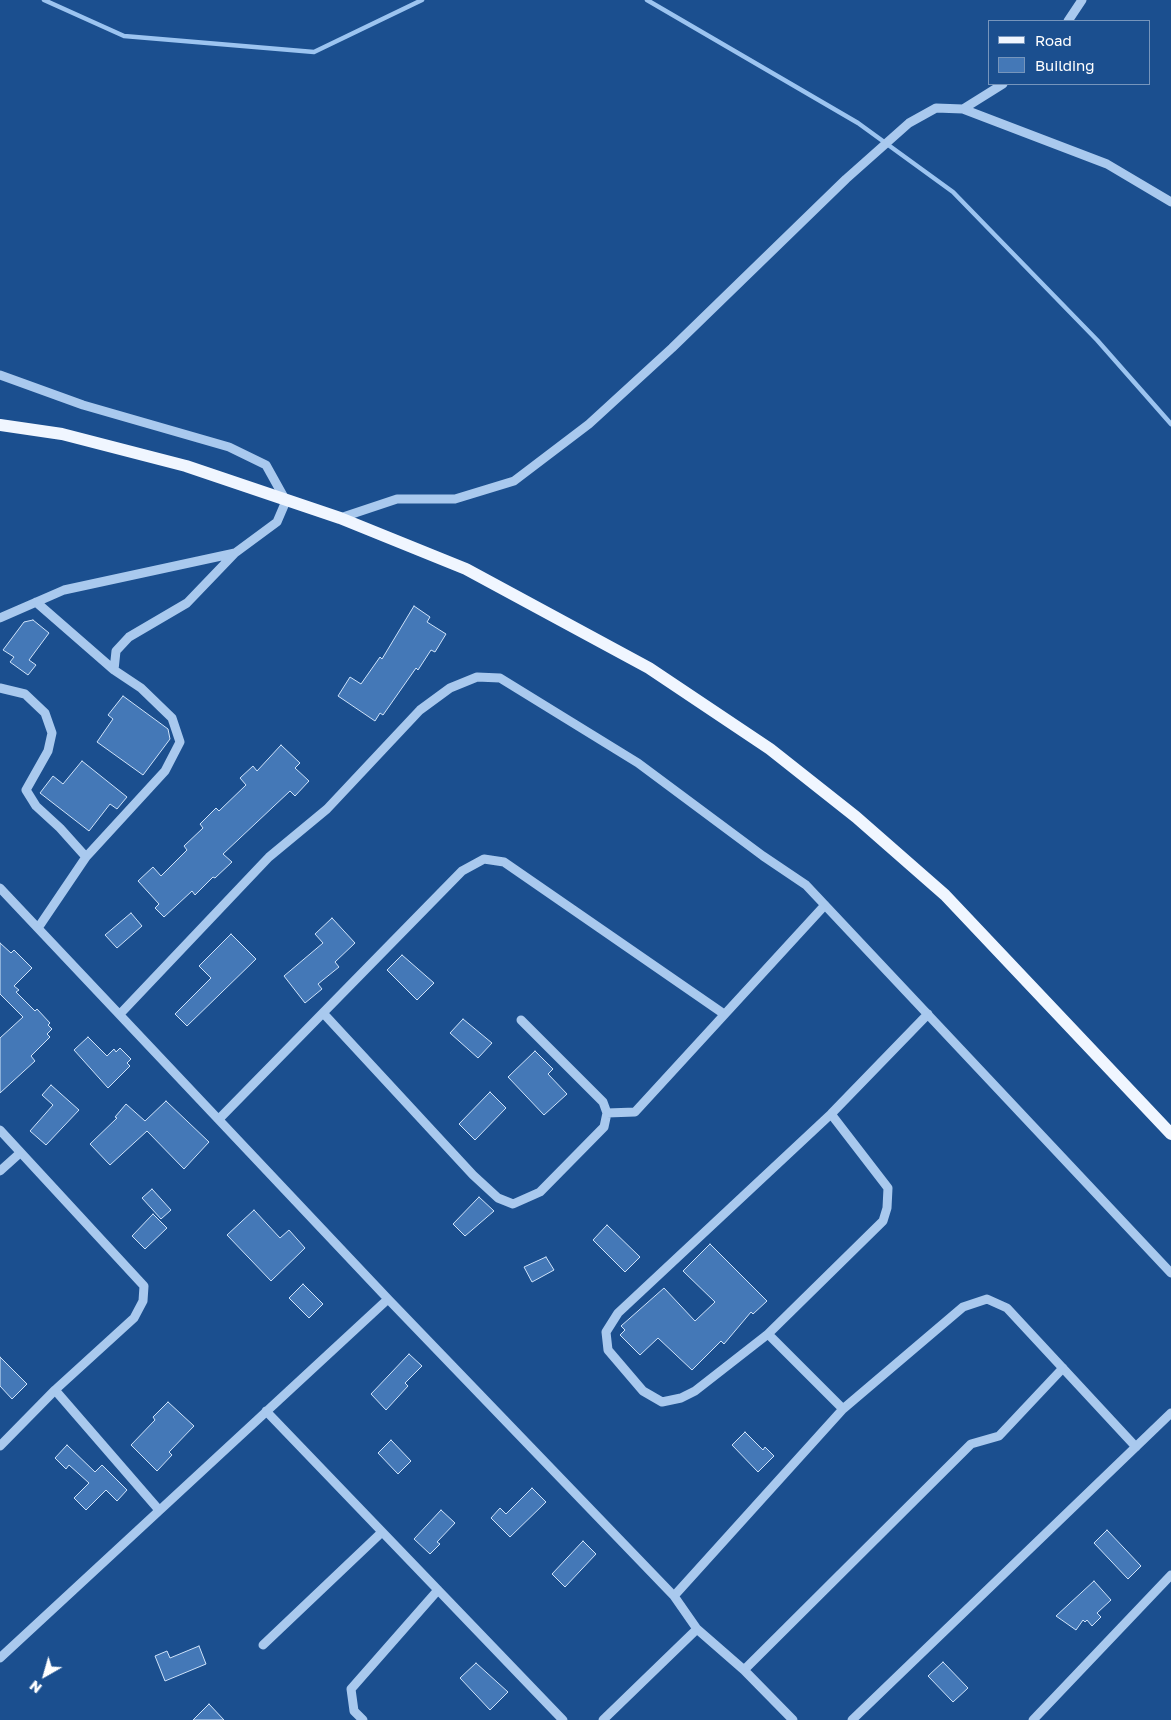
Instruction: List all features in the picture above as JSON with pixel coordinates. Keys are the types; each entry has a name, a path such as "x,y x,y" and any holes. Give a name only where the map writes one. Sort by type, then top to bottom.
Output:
{"main road":[{"path":"0,425 62,434 186,466 340,518 466,569 568,622 650,668 770,749 856,817 945,895 1171,1134"}],"street":[{"path":"1069,20 1082,0"},
{"path":"963,109 1001,85"},
{"path":"340,518 397,500 455,499 514,481 589,424 909,123 936,108 963,109 1107,164 1171,202"},
{"path":"0,375 83,405 229,447 266,464 286,501 277,522 236,552 187,603 129,638 116,651 114,670"},
{"path":"0,618 64,590 236,552"},
{"path":"36,602 114,670 141,688 172,718 180,742 164,771 86,857 38,928"},
{"path":"120,1014 269,857 327,810 420,710 450,688 477,677 500,678 638,763 806,885 1171,1273"},
{"path":"0,688 25,694 45,714 52,733 48,751 26,790 36,806 60,828 86,857"},
{"path":"219,1119 324,1014 462,871 484,859 504,862 724,1014"},
{"path":"0,888 388,1299 674,1596 697,1629 744,1670 793,1720"},
{"path":"607,1113 635,1112 825,905"},
{"path":"324,1014 473,1175 498,1198 513,1204 540,1192 604,1127 607,1113 603,1102 522,1020"},
{"path":"831,1114 888,1188 887,1208 883,1221 768,1334 695,1391 681,1398 662,1402 643,1391 608,1350 606,1332 618,1313 831,1114 928,1014"},
{"path":"0,1130 144,1286 143,1301 134,1318 55,1390 0,1446"},
{"path":"0,1170 20,1153"},
{"path":"0,1658 388,1299"},
{"path":"674,1596 843,1410 963,1307 987,1299 1007,1308 1136,1447"},
{"path":"768,1334 843,1410"},
{"path":"744,1670 971,1444 999,1436 1062,1368"},
{"path":"55,1390 159,1510"},
{"path":"266,1411 563,1720"},
{"path":"852,1720 1171,1413"},
{"path":"263,1645 382,1532"},
{"path":"1033,1720 1171,1575"},
{"path":"363,1720 354,1711 351,1689 438,1590"},
{"path":"604,1720 697,1629"}],"building":[{"path":"414,606 430,617 427,622 446,634 435,652 431,650 383,715 380,713 375,721 338,696 350,677 361,684 380,657 382,659"},
{"path":"33,620 49,633 29,660 36,665 28,675 10,662 14,657 3,650 24,622"},
{"path":"123,696 168,729 170,739 143,775 97,742 113,719 108,715"},
{"path":"281,745 300,763 295,768 309,781 295,796 290,791 223,854 232,862 215,878 213,877 195,895 192,891 164,917 155,908 159,904 138,881 153,867 161,876 187,850 184,846 203,828 200,824 216,808 219,811 246,785 240,778 253,766 257,771"},
{"path":"82,761 127,797 117,809 110,804 89,831 40,793 53,776 63,784"},
{"path":"131,913 142,926 117,948 105,935"},
{"path":"332,918 355,943 335,962 339,967 318,984 322,989 305,1003 284,976 323,943 315,934"},
{"path":"231,934 256,959 187,1026 175,1014 211,978 199,966"},
{"path":"0,943 11,953 14,950 32,968 14,986 19,990 16,992 35,1011 37,1009 50,1023 48,1025 52,1029 47,1034 50,1037 31,1056 35,1061 0,1093 0,1038 23,1017 0,994"},
{"path":"402,955 434,983 417,1000 387,970"},
{"path":"463,1019 492,1043 478,1058 450,1033"},
{"path":"88,1037 107,1056 114,1049 116,1052 120,1048 131,1059 127,1063 130,1066 108,1088 74,1050"},
{"path":"535,1051 553,1069 548,1074 567,1094 544,1115 508,1077"},
{"path":"51,1085 79,1110 46,1145 30,1131 53,1105 42,1095"},
{"path":"490,1092 506,1108 475,1140 459,1124"},
{"path":"166,1101 209,1142 184,1169 147,1131 110,1165 90,1144 117,1118 115,1117 126,1104 145,1121"},
{"path":"152,1189 171,1210 161,1219 142,1198"},
{"path":"479,1197 494,1211 465,1236 453,1224"},
{"path":"254,1210 280,1238 289,1230 305,1248 271,1281 227,1235"},
{"path":"153,1214 167,1228 145,1249 132,1236"},
{"path":"607,1225 640,1257 625,1272 593,1240"},
{"path":"710,1244 767,1301 753,1314 751,1312 724,1344 721,1341 692,1370 658,1338 640,1355 620,1335 625,1330 621,1326 664,1288 695,1321 715,1302 683,1271"},
{"path":"546,1257 554,1270 532,1282 524,1267"},
{"path":"303,1284 323,1304 309,1318 289,1298"},
{"path":"409,1354 422,1366 405,1383 408,1386 386,1410 371,1394"},
{"path":"0,1357 27,1384 12,1399 0,1386"},
{"path":"168,1402 194,1426 169,1452 172,1455 157,1471 131,1445 155,1420 153,1417"},
{"path":"745,1432 763,1450 765,1447 774,1456 758,1472 732,1445"},
{"path":"391,1440 411,1461 398,1474 378,1453"},
{"path":"67,1445 95,1472 102,1465 127,1490 117,1501 106,1490 86,1510 74,1498 89,1483 69,1465 66,1469 55,1458"},
{"path":"532,1488 546,1502 510,1537 491,1518 500,1508 506,1514"},
{"path":"441,1510 455,1523 437,1542 440,1544 430,1554 414,1539"},
{"path":"1107,1530 1141,1566 1128,1579 1094,1543"},
{"path":"583,1541 596,1554 565,1587 552,1574"},
{"path":"1094,1581 1111,1600 1097,1613 1101,1617 1092,1626 1087,1620 1085,1622 1083,1620 1076,1630 1056,1616"},
{"path":"199,1646 206,1664 165,1681 155,1656 167,1651 170,1658"},
{"path":"943,1662 968,1688 953,1702 928,1676"},
{"path":"476,1663 508,1692 490,1710 460,1678"},
{"path":"209,1704 224,1720 193,1720"}],"waterway":[{"path":"44,0 124,36 314,52 422,0"},
{"path":"647,0 858,123 953,192 1097,340 1171,424"}]}
